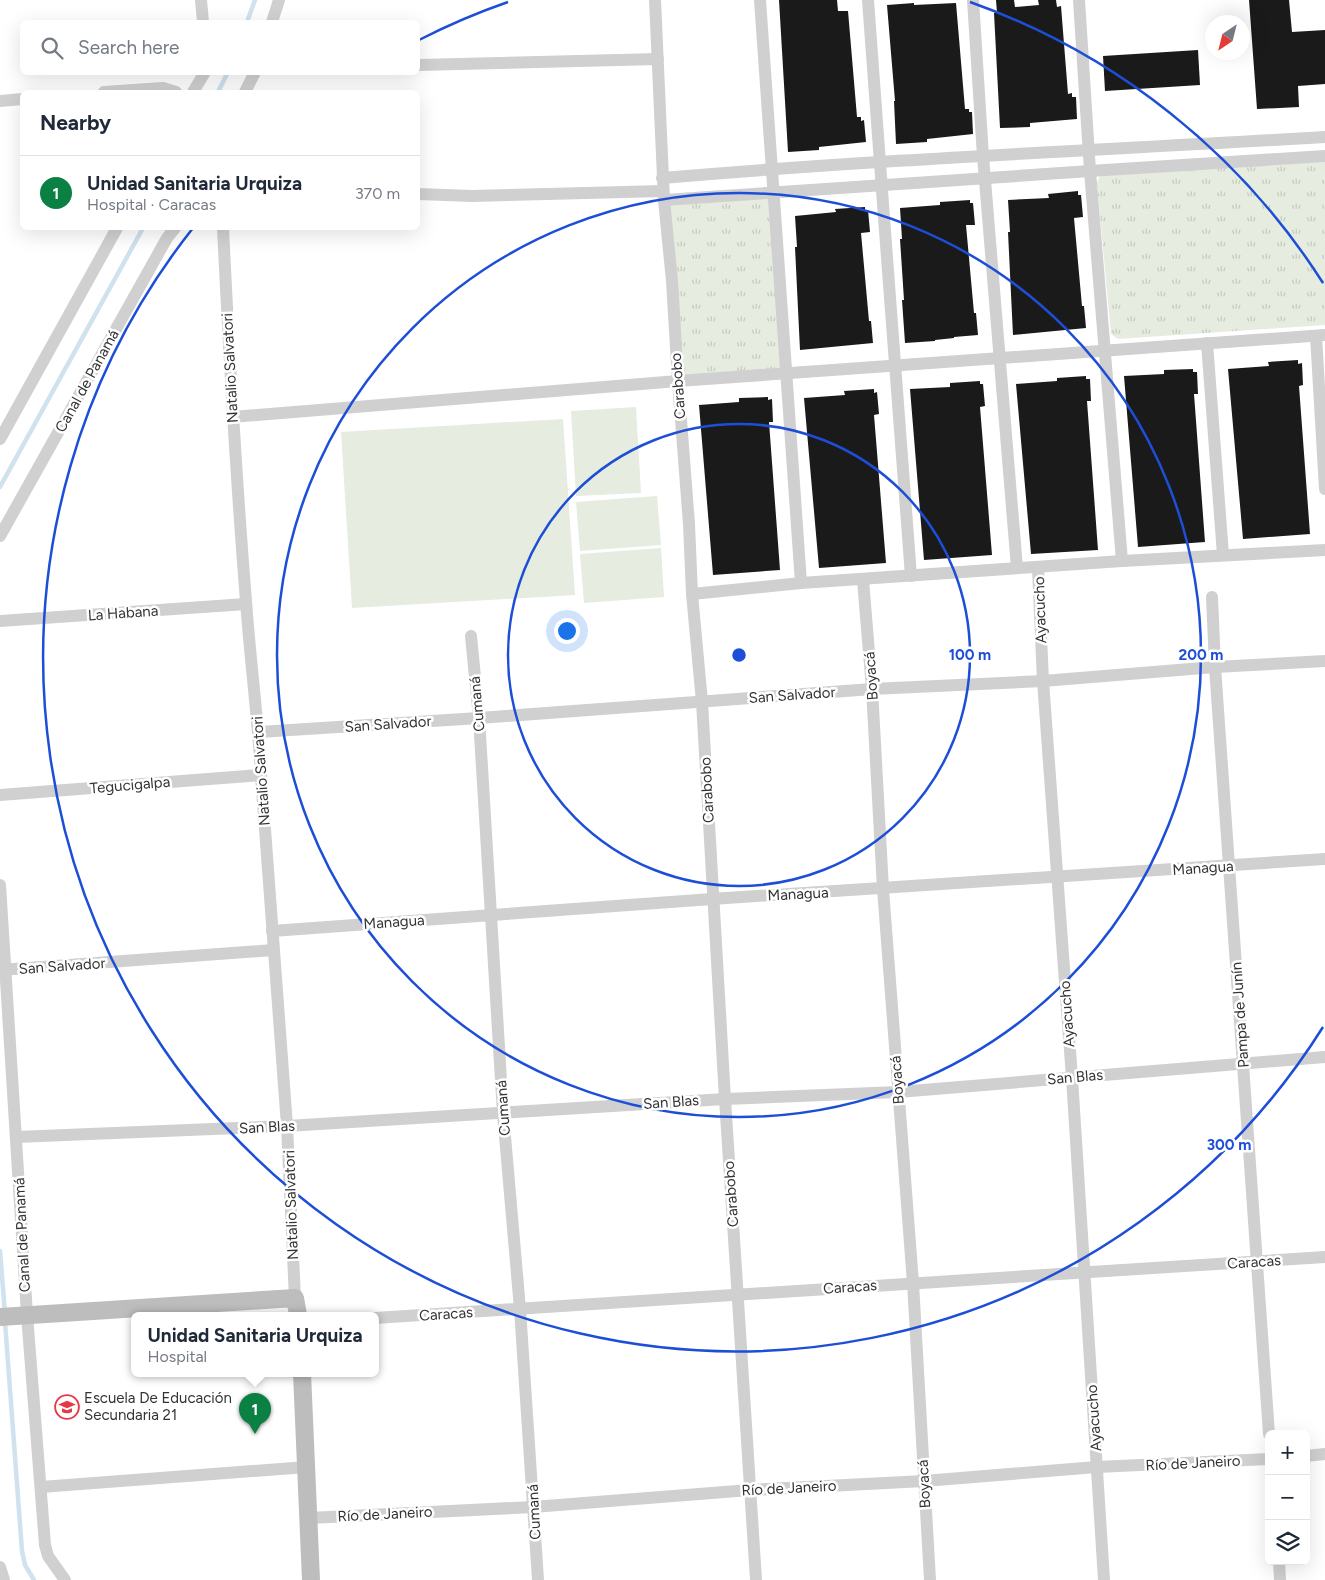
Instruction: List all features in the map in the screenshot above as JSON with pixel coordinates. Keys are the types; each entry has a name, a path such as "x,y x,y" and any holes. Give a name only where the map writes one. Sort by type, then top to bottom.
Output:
{"street":[{"path":"201,0 203,20"},
{"path":"273,20 279,0"},
{"name":"Carabobo","path":"655,0 663,189 672,280 692,594 702,702 712,899 756,1580"},
{"path":"760,0 801,583"},
{"path":"868,0 911,576"},
{"path":"973,0 983,156 1017,568"},
{"path":"1079,0 1088,149 1122,561"},
{"path":"420,65 658,59"},
{"path":"194,90 203,75"},
{"path":"246,90 254,75"},
{"path":"134,90 163,88 170,90"},
{"path":"0,101 20,99"},
{"path":"663,189 772,168 1325,137"},
{"path":"420,194 472,196 663,189 774,192 1325,156"},
{"path":"0,439 116,230"},
{"name":"Canal de Panamá","path":"0,536 167,238 173,230"},
{"name":"Natalio Salvatori","path":"223,230 232,417 246,604 259,732 260,775 288,1126 296,1307"},
{"path":"232,417 678,381 1105,352 1321,335 1325,489"},
{"path":"1207,343 1223,555"},
{"path":"692,594 801,583 1122,561 1325,550"},
{"name":"Ayacucho","path":"1038,568 1043,681 1072,1078 1104,1580"},
{"name":"Boyacá","path":"863,580 872,690 883,889 913,1283 930,1580"},
{"name":"Pampa de Junín","path":"1212,597 1215,667 1270,1430"},
{"name":"La Habana","path":"0,621 246,604"},
{"name":"Cumaná","path":"471,636 479,718 503,1113 520,1309 538,1580"},
{"name":"San Salvador","path":"259,732 1325,661"},
{"name":"Tegucigalpa","path":"0,795 260,775"},
{"name":"Managua","path":"272,931 492,914 1325,859"},
{"name":"Canal de Panamá","path":"0,885 2,970 16,1138 14,1316 41,1487 45,1545 48,1556 65,1580"},
{"name":"San Salvador","path":"2,970 273,950"},
{"name":"San Blas","path":"16,1138 288,1126 725,1099 898,1092 1325,1057"},
{"name":"Caracas","path":"379,1318 737,1296 1083,1271 1325,1257"},
{"path":"139,1312 296,1307"},
{"path":"14,1316 131,1312"},
{"path":"302,1377 311,1580"},
{"path":"1310,1456 1325,1454"},
{"name":"Río de Janeiro","path":"309,1518 533,1507 750,1490 924,1480 1097,1467 1265,1459"},
{"path":"41,1487 307,1467"},
{"path":"1279,1565 1280,1580"},
{"path":"0,1567 4,1580"}],"green space":[{"path":"1325,161 1325,325 1118,339 1111,334 1097,183 1100,176"},
{"path":"774,192 787,374 678,381 664,200"},
{"path":"636,407 641,493 576,496 571,411"},
{"path":"563,419 575,595 352,608 341,432"},
{"path":"657,496 661,545 580,551 576,502"},
{"path":"661,548 664,597 584,603 580,554"}],"building":[{"path":"779,0 837,0 838,11 848,11 857,117 861,117 861,121 864,120 866,142 819,147 819,150 788,152"},
{"path":"996,0 1014,0 1015,7 1039,5 1038,0 1056,0 1057,7 1061,6 1068,94 1072,93 1072,97 1076,97 1077,119 1030,123 1030,127 1000,128 994,13 997,13"},
{"path":"1249,0 1289,0 1292,32 1325,30 1325,84 1298,86 1299,107 1257,109"},
{"path":"914,3 914,5 956,3 965,109 969,109 969,112 972,112 973,134 927,139 927,142 896,144 895,101 887,5"},
{"path":"1198,50 1200,85 1105,91 1103,56"},
{"path":"1078,191 1078,195 1081,195 1083,217 1074,218 1082,306 1084,306 1086,328 1013,335 1008,200 1049,198 1048,194"},
{"path":"970,200 970,203 973,203 975,225 966,225 974,313 976,313 978,335 905,343 900,208 940,205 940,202"},
{"path":"865,207 865,210 868,210 870,232 861,233 869,321 871,321 873,343 800,350 795,216 836,212 835,209"},
{"path":"1298,360 1298,364 1302,363 1303,385 1299,386 1310,534 1243,539 1228,369 1269,366 1268,362"},
{"path":"1193,369 1193,372 1197,372 1198,394 1194,394 1205,542 1138,547 1124,376 1164,374 1164,370"},
{"path":"1086,376 1086,379 1090,379 1091,401 1087,401 1098,550 1031,554 1016,384 1057,381 1057,378"},
{"path":"980,381 980,384 983,384 985,406 980,407 992,555 924,560 910,389 950,387 950,383"},
{"path":"874,389 874,393 877,392 879,414 874,415 886,563 819,568 804,398 845,395 844,391"},
{"path":"768,397 768,400 772,399 773,422 769,422 780,570 713,575 699,405 739,402 739,398"}],"waterway":[{"path":"248,20 255,0"},
{"path":"219,90 226,75"},
{"path":"0,487 142,230"},
{"path":"0,1251 5,1314"},
{"path":"5,1322 22,1551 25,1565 34,1580"}],"place":[{"name":"Escuela De Educación Secundaria 21","path":"67,1407"},
{"name":"Unidad Sanitaria Urquiza","path":"255,1434"}]}
